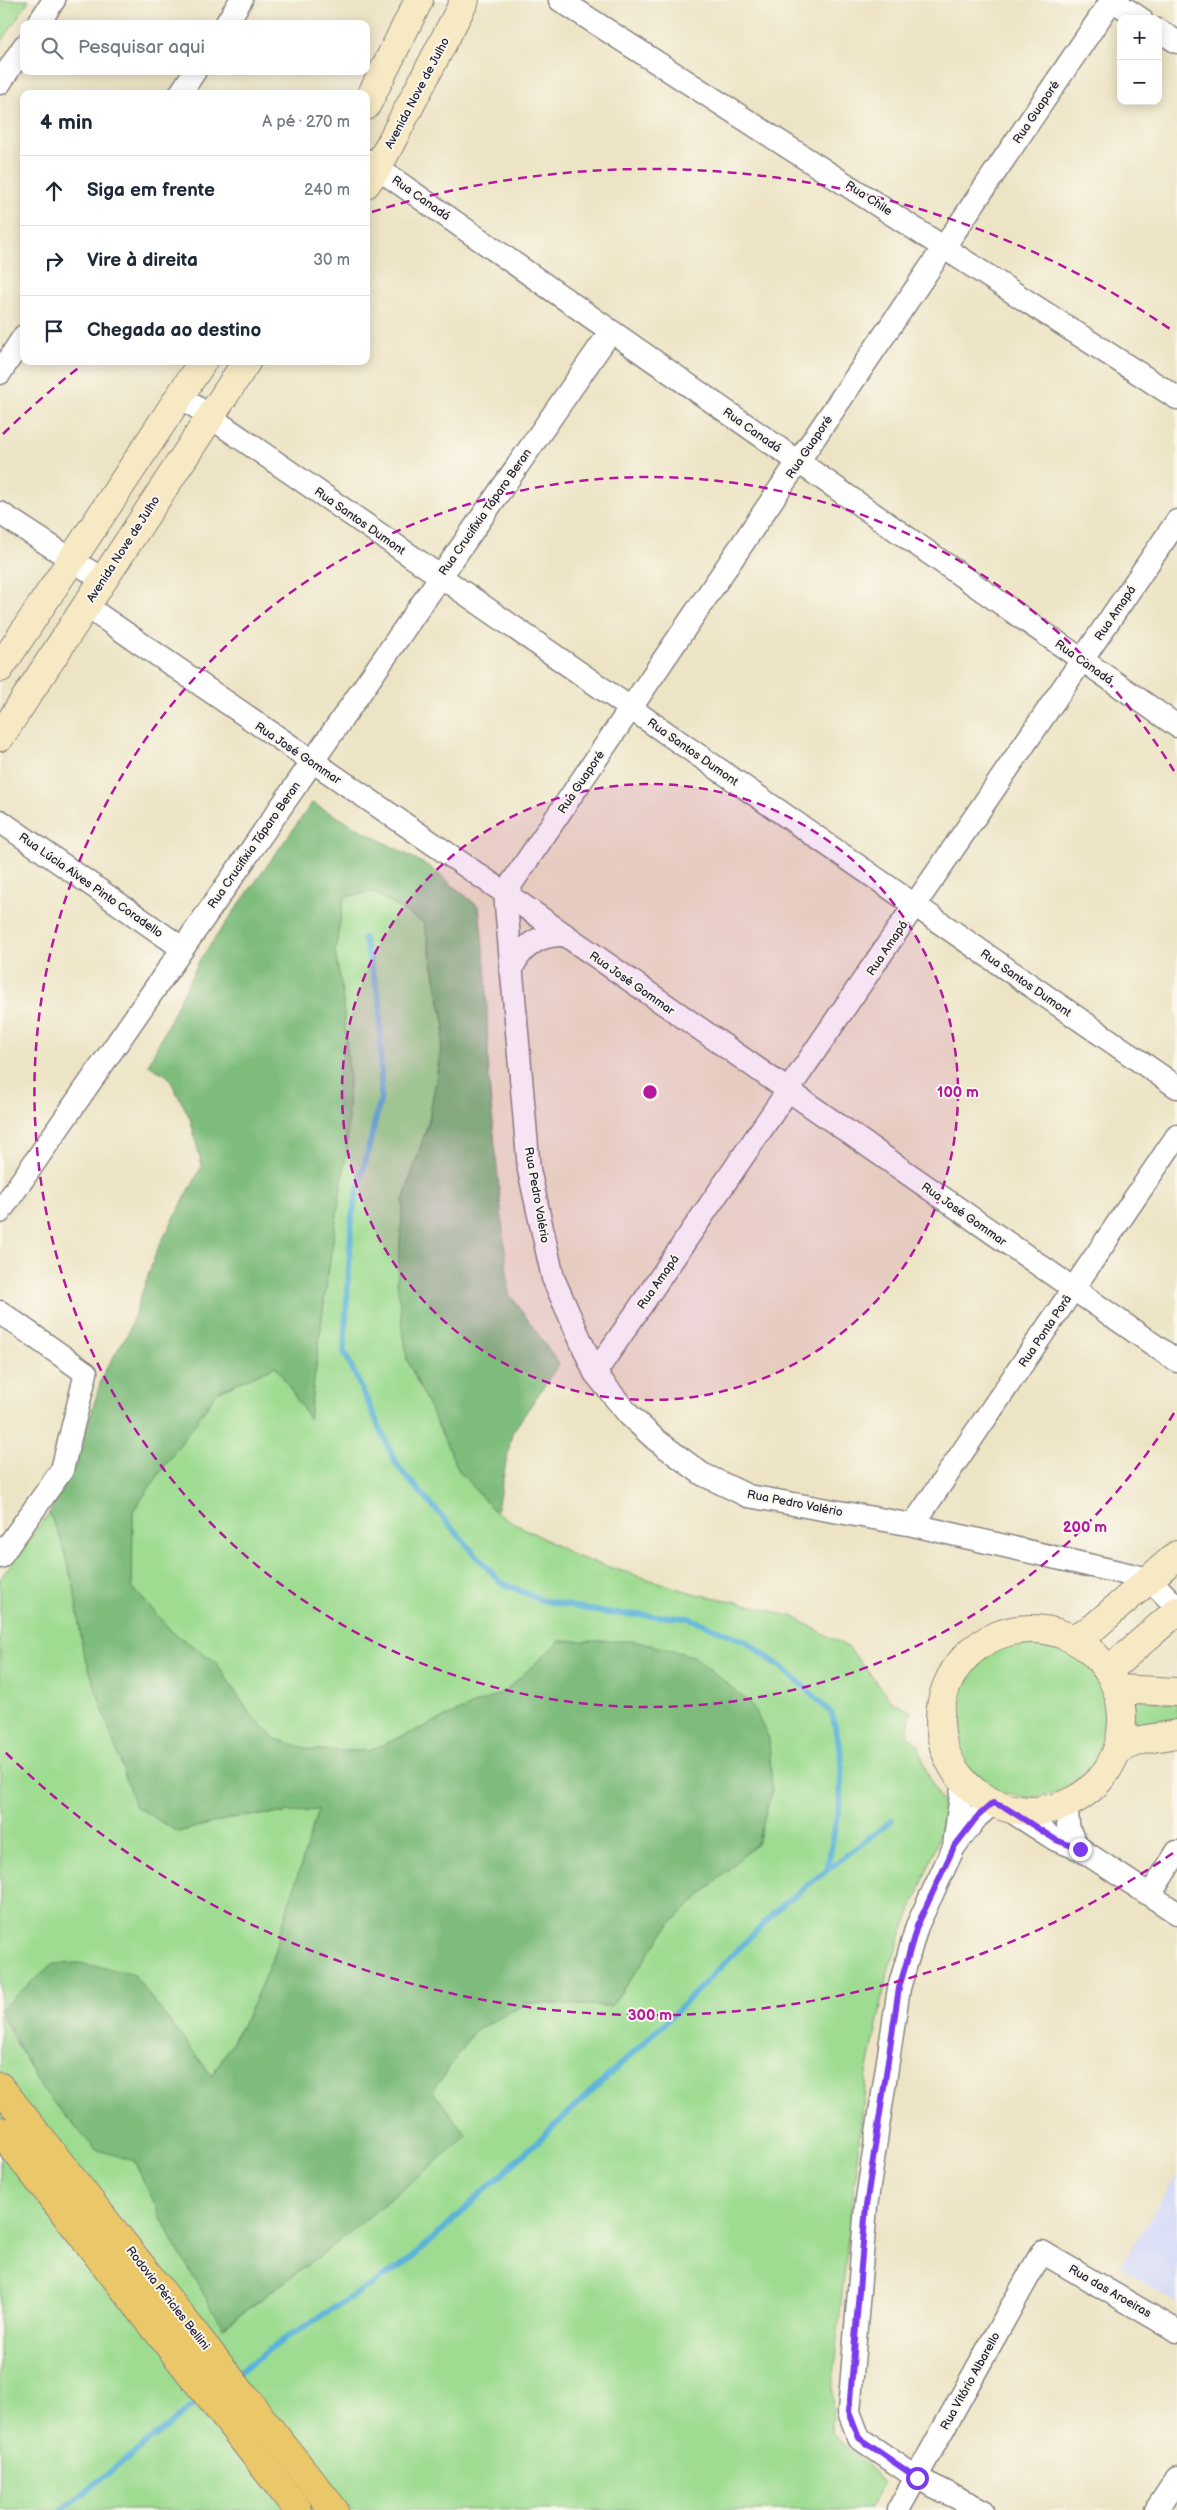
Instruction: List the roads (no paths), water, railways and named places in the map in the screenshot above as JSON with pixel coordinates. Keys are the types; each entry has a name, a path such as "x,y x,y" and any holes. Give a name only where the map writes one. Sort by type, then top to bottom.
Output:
{"main road":[{"name":"Rodovia Péricles Bellini","path":"0,2087 334,2510"},
{"path":"0,2131 298,2510"}],"street":[{"path":"41,20 54,0"},
{"path":"228,20 241,0"},
{"path":"370,98 419,0"},
{"name":"Avenida Nove de Julho","path":"370,170 465,0"},
{"name":"Rua Chile","path":"560,0 1177,398"},
{"path":"1112,0 1135,15"},
{"name":"Rua Guaporé","path":"505,893 1112,0"},
{"path":"1162,33 1177,42"},
{"path":"0,83 20,52"},
{"path":"183,90 192,75"},
{"name":"Rua Canadá","path":"370,170 611,331 1177,726"},
{"name":"Rua Crucifixia Táparo Beran","path":"0,1212 611,331"},
{"path":"0,373 20,342"},
{"path":"0,668 200,365"},
{"name":"Avenida Nove de Julho","path":"4,720 86,606 244,365"},
{"name":"Rua Santos Dumont","path":"180,396 1177,1087"},
{"path":"0,512 103,580"},
{"name":"Rua Amapá","path":"595,1373 1177,521"},
{"name":"Rua José Gommar","path":"86,606 505,893 1177,1362"},
{"name":"Rua Lúcia Alves Pinto Coradello","path":"0,821 182,948"},
{"name":"Rua Pedro Valério","path":"505,893 529,1170 553,1278 595,1373 629,1415 656,1440 702,1474 748,1496 913,1525 1149,1579"},
{"path":"512,970 522,951 530,944 546,936 564,934"},
{"name":"Rua Ponta Porâ","path":"913,1525 1177,1136"},
{"path":"0,1312 86,1374 62,1470 0,1557"},
{"path":"1073,1638 1092,1629 1177,1554"},
{"path":"1149,1579 1177,1607"},
{"path":"1113,1680 1177,1611"},
{"path":"982,2510 917,2478 859,2438 849,2412 866,2206 899,1988 917,1926 954,1847 977,1817 1000,1805 1027,1811 1048,1809 1067,1803 1088,1790 1105,1772 1117,1750 1122,1730 1122,1709 1113,1680 1093,1652 1073,1638 1046,1630 1018,1630 992,1638 968,1654 951,1676 942,1702 940,1730 948,1757 962,1780 976,1793 1000,1805 1056,1840 1080,1849 1177,1913"},
{"path":"1113,1680 1177,1692"},
{"path":"1117,1750 1141,1740 1177,1734"},
{"path":"954,1847 962,1780"},
{"path":"1067,1803 1067,1821 1070,1836 1080,1849"},
{"path":"1150,1895 1177,1852"},
{"name":"Rua Vitório Albarello","path":"898,2510 1042,2252"},
{"name":"Rua das Aroeiras","path":"1042,2252 1177,2331"},
{"path":"1156,2510 1177,2478"}],"waterway":[{"path":"364,938 380,1001 381,1097 352,1215 344,1351 398,1467 500,1582 541,1600 606,1613 689,1618 747,1642 808,1690 832,1714 842,1758 840,1800 827,1870"},
{"path":"236,2374 286,2338 410,2260 668,2020 782,1905 892,1820"},
{"path":"62,2510 202,2399"}]}
